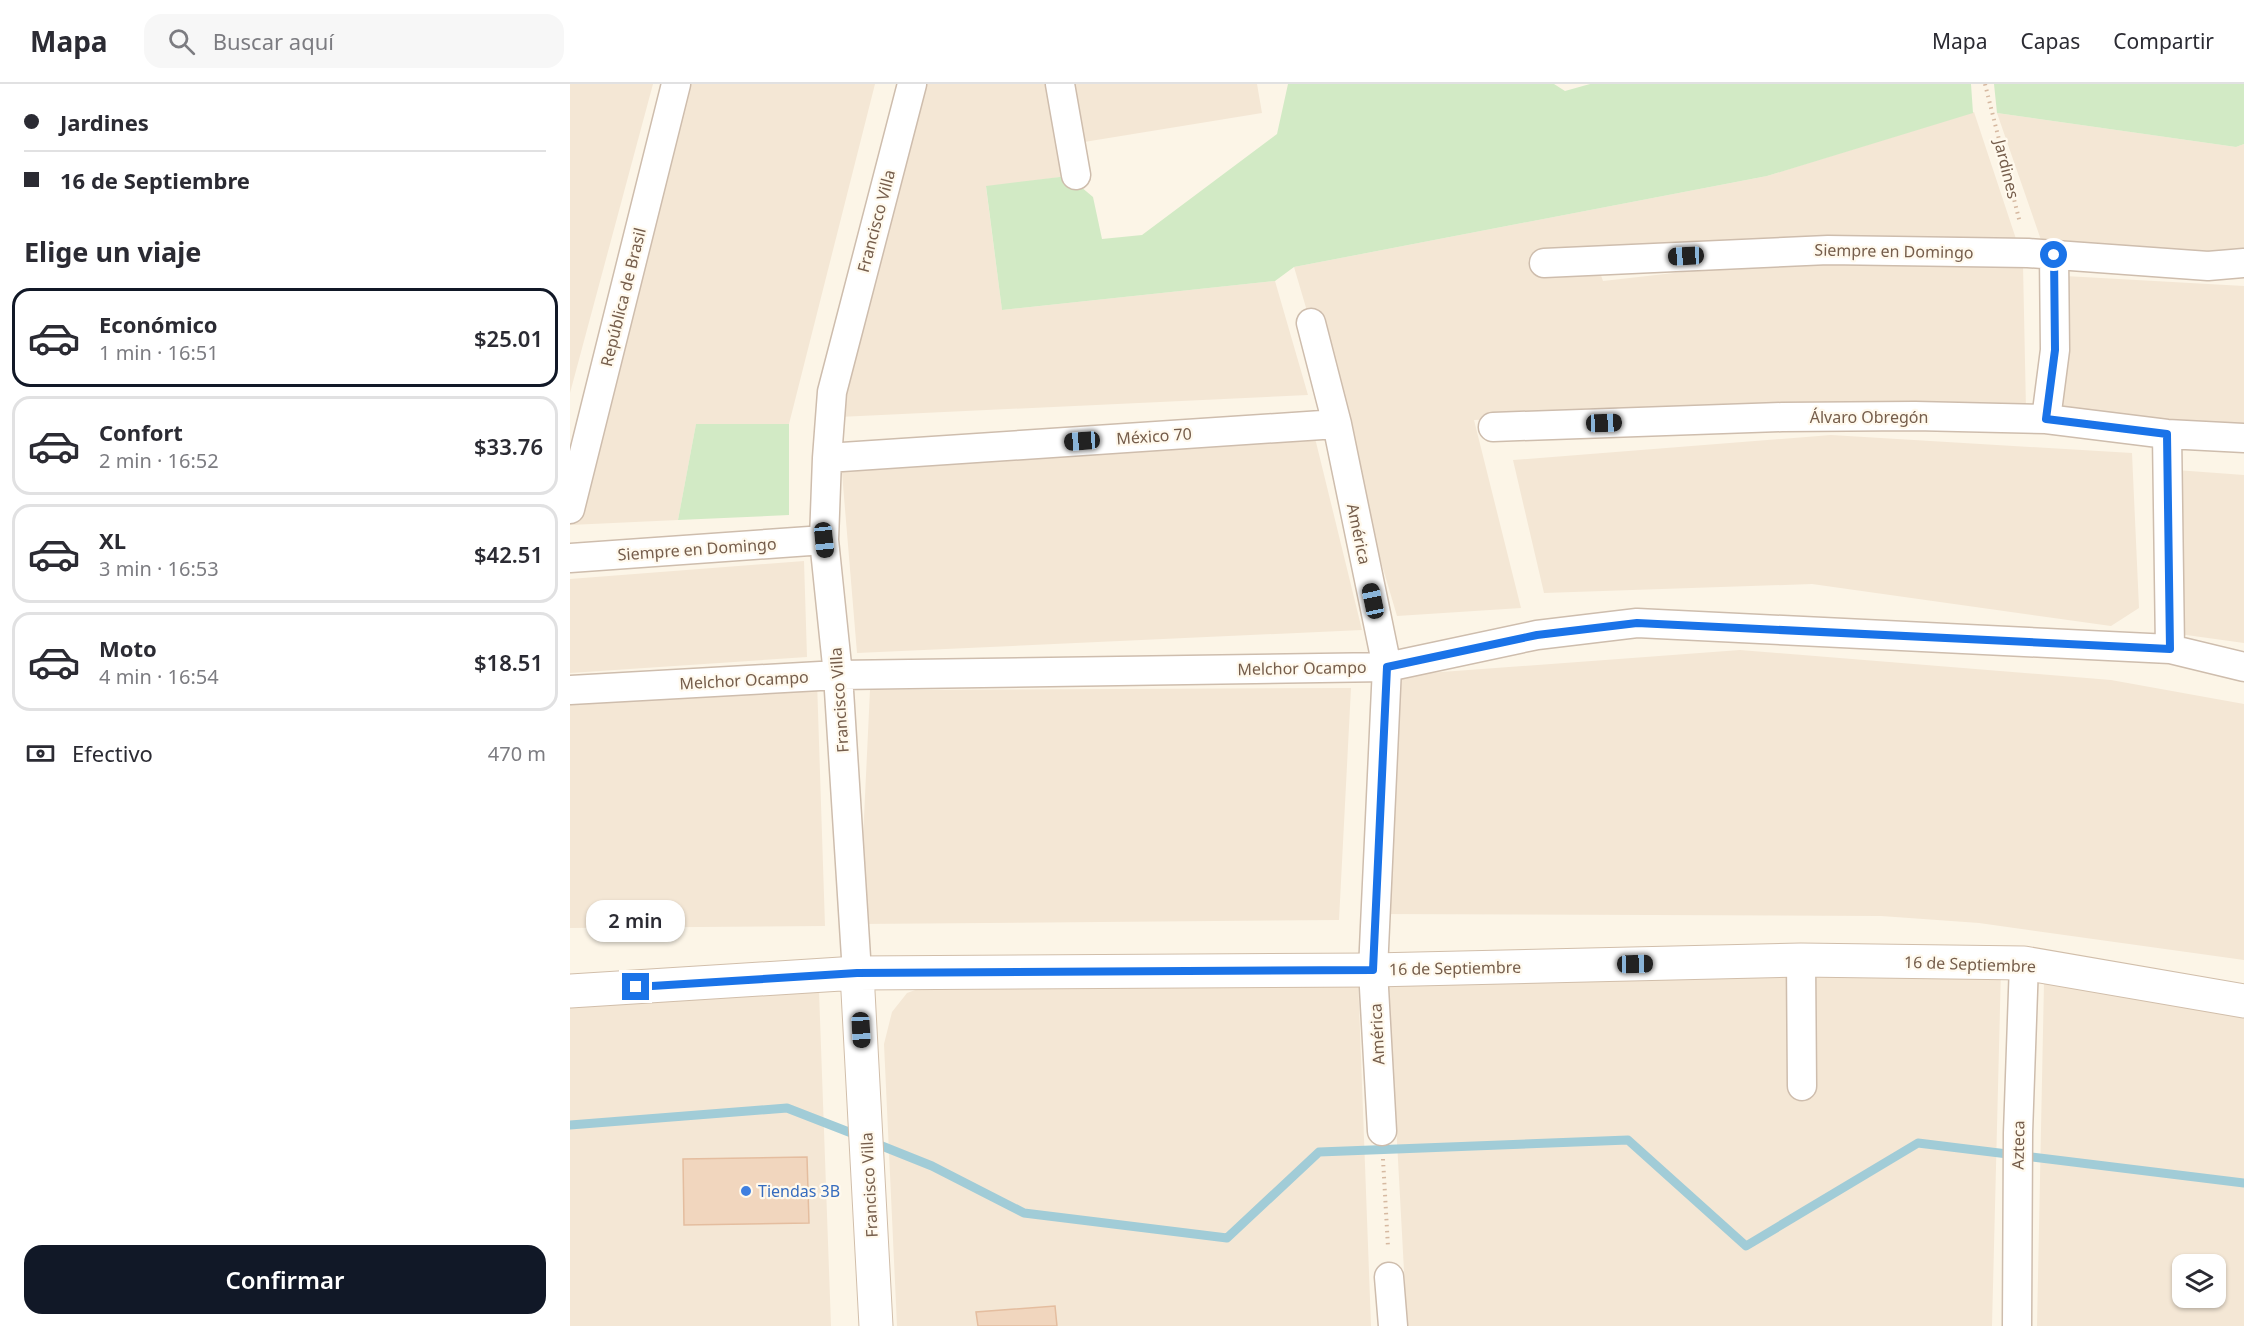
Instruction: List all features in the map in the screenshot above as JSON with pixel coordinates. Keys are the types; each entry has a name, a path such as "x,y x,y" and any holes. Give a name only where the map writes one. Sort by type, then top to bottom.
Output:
{"street":[{"name":"República de Brasil","path":"570,509 676,84"},
{"name":"Francisco Villa","path":"876,1326 868,1152 838,675 824,540 832,392 912,84"},
{"path":"1060,84 1076,175"},
{"name":"Siempre en Domingo","path":"1544,263 1828,249 2041,254 2208,266 2244,263"},
{"path":"2041,254 2055,350 2046,419"},
{"name":"América","path":"1311,323 1337,424 1387,667 1373,970 1382,1131"},
{"name":"Álvaro Obregón","path":"1493,427 1782,417 1915,416 2046,419 2167,434 2244,438"},
{"name":"México 70","path":"827,458 1337,424"},
{"path":"2167,434 2170,649"},
{"name":"Siempre en Domingo","path":"570,558 824,540"},
{"name":"Melchor Ocampo","path":"570,690 838,675 1387,667 1537,635 1637,623 2170,649 2244,667"},
{"path":"1801,960 1802,1086"},
{"name":"16 de Septiembre","path":"570,991 857,973 1373,970 1801,960 2024,963 2244,1000"},
{"name":"Azteca","path":"2017,1326 2018,1133 2024,963"},
{"path":"1389,1278 1393,1326"}],"path":[{"name":"Jardines","path":"1985,84 2041,254"},
{"path":"1382,1131 1389,1278"}],"shaded area":[{"path":"570,84 653,84 570,393"},
{"path":"689,84 875,84 789,424 696,424 678,520 570,525 570,505"},
{"path":"918,84 1049,84 1068,176 986,187 1002,310 1275,281 1308,395 839,417"},
{"path":"1065,84 1257,84 1262,113 1078,143"},
{"path":"1974,112 2019,248 1597,264 1603,281 1816,257 2023,265 2026,410 1891,401 1474,420 1521,608 1397,616 1294,267 1767,176"},
{"path":"1997,113 2236,147 2244,144 2244,258 2041,240"},
{"path":"2065,276 2244,286 2244,430 2063,414"},
{"path":"1831,435 2132,453 2139,608 2111,626 1812,584 1544,593 1513,460"},
{"path":"1315,438 1362,630 857,653 841,461"},
{"path":"2176,470 2244,475 2244,643 2179,634"},
{"path":"804,561 807,657 570,673 570,579"},
{"path":"1740,650 2111,680 2244,704 2244,960 1979,923 1881,916 1375,914 1387,676"},
{"path":"817,681 825,926 570,928 570,701"},
{"path":"1351,688 1339,920 859,924 870,690"},
{"path":"2001,968 1992,1326 1407,1326 1388,975"},
{"path":"1358,977 1371,1326 897,1326 884,1044 892,1012 907,993 945,979"},
{"path":"2044,982 2244,1010 2244,1326 2037,1326"},
{"path":"819,991 831,1326 570,1326 570,996"}],"green space":[{"path":"1288,84 1554,84 1565,91 1590,84 1971,84 1973,113 1767,176 1294,267 1275,281 1002,310 986,186 1068,176 1093,197 1102,239 1142,235 1277,134"},
{"path":"1994,84 2244,84 2244,144 2236,147 1997,113"},
{"path":"696,424 789,424 789,515 678,520"}],"building":[{"name":"Tiendas 3B","path":"807,1157 809,1223 684,1225 683,1159"},
{"path":"1055,1306 1057,1326 978,1326 976,1312"}],"waterway":[{"path":"570,1125 787,1108 859,1136"},
{"path":"872,1142 932,1166 1024,1213 1227,1238 1319,1152 1628,1140 1746,1246 1918,1143 2244,1183"}],"place":[{"name":"Tiendas 3B","path":"746,1191"}],"route":[{"path":"636,987 857,973 1373,970 1387,667 1537,635 1637,623 2170,649 2167,434 2046,419 2055,350 2054,255"}]}
